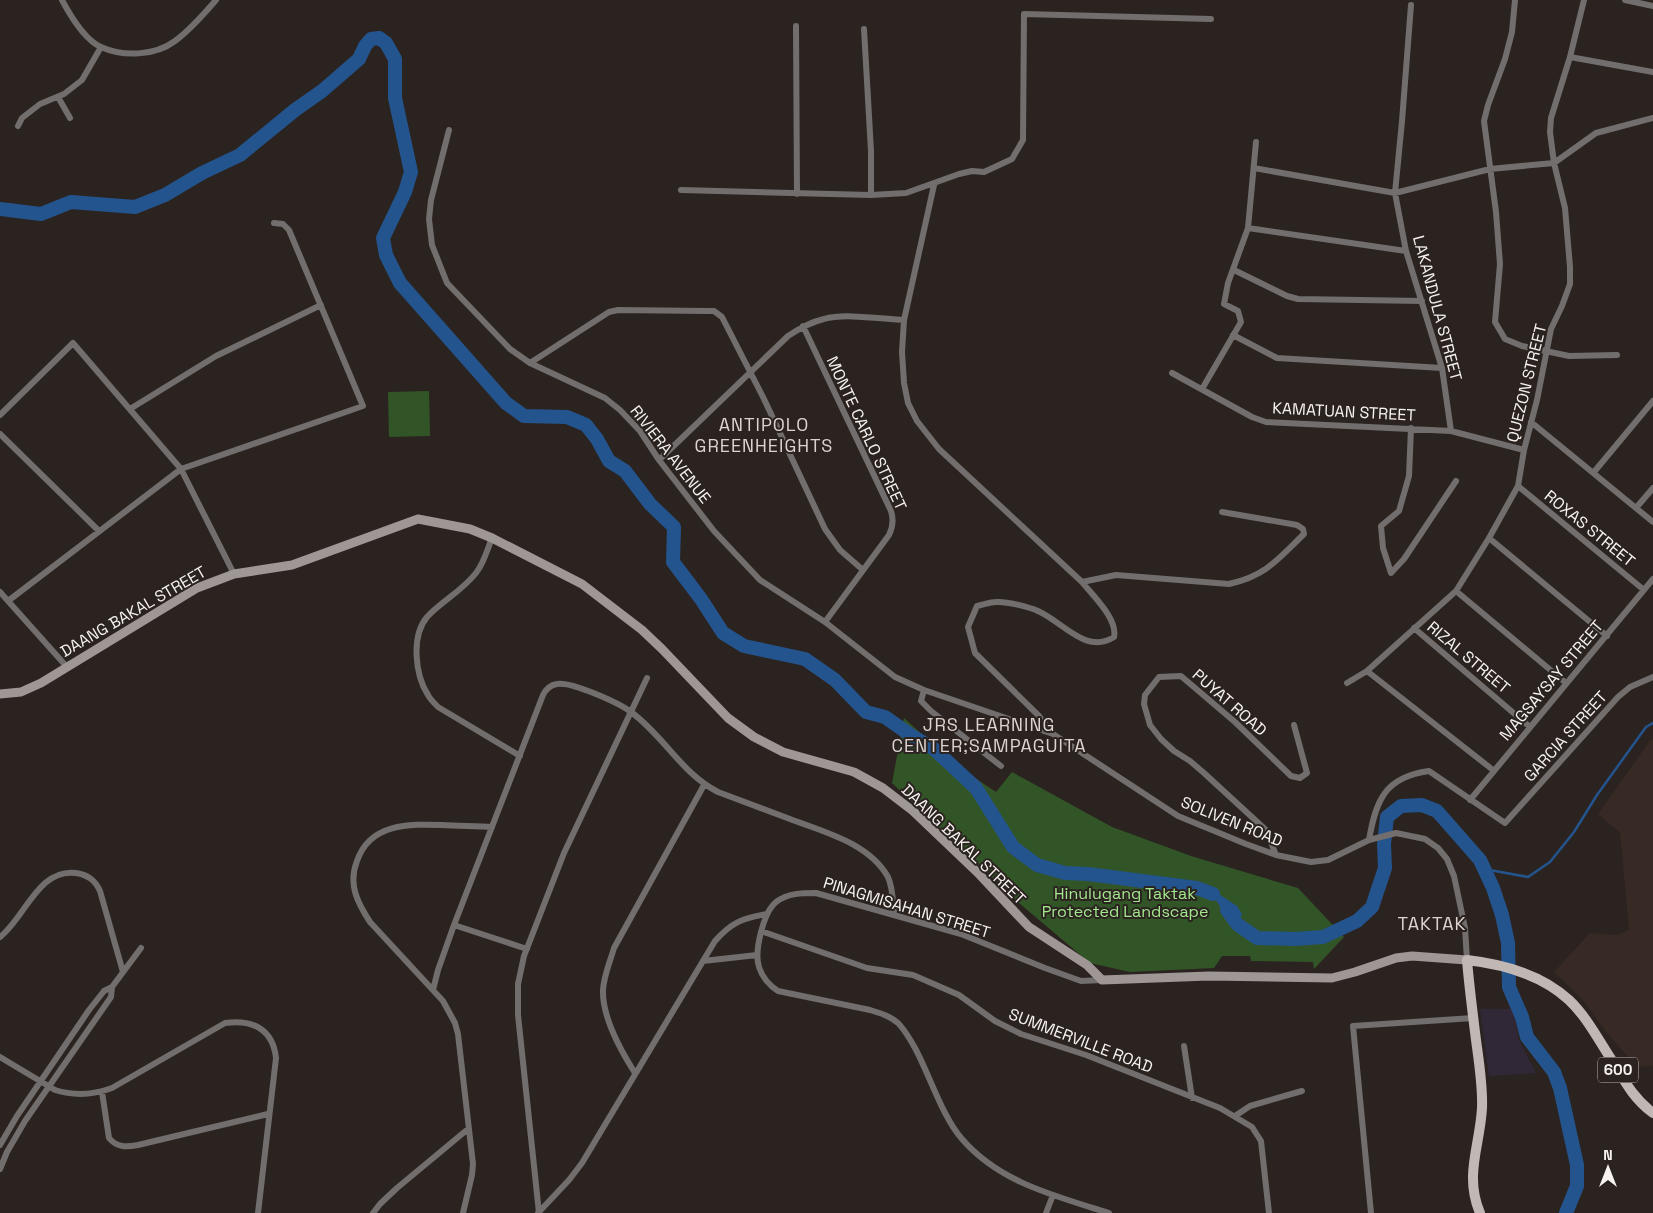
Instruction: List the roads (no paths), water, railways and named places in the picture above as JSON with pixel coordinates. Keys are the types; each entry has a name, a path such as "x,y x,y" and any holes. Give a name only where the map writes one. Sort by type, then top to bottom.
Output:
{"main road":[{"name":"600","path":"1467,960 1494,963 1550,985 1574,1006 1588,1023 1640,1103 1653,1113"},
{"path":"1467,960 1480,1073 1482,1108 1472,1169 1472,1182 1480,1213"}],"street":[{"path":"62,0 70,15 90,39 100,47 117,52 138,54 159,50 175,42 216,0"},
{"path":"1516,0 1512,32 1505,59 1484,121 1496,212 1500,264 1496,322 1505,339 1522,346 1569,356 1617,355"},
{"name":"QUEZON STREET","path":"1347,683 1367,670 1456,591 1518,486 1524,450 1551,329 1570,284 1565,208 1554,163 1550,132 1552,118 1584,0"},
{"path":"1625,0 1653,6"},
{"name":"LAKANDULA STREET","path":"1410,5 1395,193 1406,251 1442,368 1451,431"},
{"path":"681,190 871,195 906,193 959,174 984,172 1012,159 1023,140 1024,14 1211,19"},
{"path":"796,26 796,194"},
{"path":"864,29 871,151 871,195"},
{"path":"18,126 22,118 40,104 64,94 82,80 100,47"},
{"path":"1570,57 1653,72"},
{"path":"58,97 70,118"},
{"path":"1254,168 1395,193 1490,169 1554,163 1596,133 1653,118"},
{"name":"RIVIERA AVENUE","path":"449,130 429,219 432,245 447,283 510,349 530,363 605,398 620,410 640,431 659,460 714,531 760,580 825,622"},
{"path":"1202,389 1241,322 1238,311 1224,304 1228,282 1248,228 1256,142"},
{"path":"934,184 904,320 902,352 904,383 908,403 917,421 939,449 1082,582 1098,600 1114,624 1116,631 1114,637 1106,643 1095,643 1079,638 1038,611 997,602 977,606 968,627 975,653 1039,716 1053,734"},
{"path":"8,602 181,469 363,406 289,230 283,224 274,223"},
{"path":"1248,228 1406,251"},
{"path":"1234,270 1287,296 1298,299 1422,302"},
{"path":"130,409 216,356 321,305"},
{"path":"530,363 609,312 618,310 714,311 722,317 764,399 824,529 840,550 862,570"},
{"path":"659,460 788,336 802,326 826,318 853,317 904,320"},
{"name":"MONTE CARLO STREET","path":"802,326 893,518 893,525 889,535 825,622"},
{"path":"1233,335 1277,358 1442,368"},
{"path":"0,415 73,343 181,469 234,574"},
{"name":"KAMATUAN STREET","path":"1172,373 1252,417 1266,422 1451,431 1524,450"},
{"path":"1594,472 1653,400"},
{"path":"1531,422 1653,522"},
{"path":"1411,428 1409,476 1402,502 1399,510 1381,526 1383,548 1391,572 1404,559 1456,482"},
{"path":"0,434 99,531"},
{"name":"ROXAS STREET","path":"1518,486 1644,590"},
{"path":"1636,508 1653,488"},
{"path":"1082,582 1116,576 1229,584 1247,580 1265,571 1304,534 1303,529 1297,525 1222,512"},
{"name":"DAANG BAKAL STREET","path":"0,694 21,692 41,682 197,588 234,574 292,565 418,519 470,529 492,538 582,584 642,630 728,718 754,737 783,752 854,772 883,788 913,811 1029,927 1087,965 1102,980"},
{"path":"492,538 478,571 464,587 426,619 420,630 417,662 428,695 438,706 520,756"},
{"path":"1489,538 1607,636"},
{"name":"MAGSAYSAY STREET","path":"1470,800 1653,579"},
{"path":"1456,591 1566,683"},
{"path":"0,592 67,667"},
{"name":"SOLIVEN ROAD","path":"825,622 895,677 924,690 1053,734 1178,816 1276,855 1311,862 1328,860 1372,839 1396,833 1425,839 1438,848 1447,859 1454,876 1464,919 1467,960"},
{"name":"RIZAL STREET","path":"1414,628 1530,727"},
{"path":"1367,670 1493,770"},
{"name":"PUYAT ROAD","path":"1276,855 1266,830 1204,773 1174,751 1150,725 1144,704 1145,695 1159,677 1181,676 1235,722 1291,776 1300,778 1307,773 1294,725"},
{"name":"GARCIA STREET","path":"1470,800 1505,823 1618,697 1630,687 1653,677"},
{"path":"539,1213 518,1015 518,984 527,950 564,853 647,678"},
{"path":"434,990 441,962 454,925 543,695 551,685 563,683 604,698 631,712 704,785 718,792 832,834 863,851 888,877 891,886 894,914"},
{"path":"924,690 921,701 1000,766"},
{"path":"1372,839 1372,822 1381,796 1394,784 1410,774 1429,771 1470,800"},
{"path":"635,1074 622,1053 606,1012 603,991 606,971 614,948 704,785"},
{"path":"463,1213 472,1175 472,1151 456,1028 450,1011 434,990 370,922 355,896 352,882 356,863 367,844 387,829 402,825 418,824 492,827"},
{"path":"0,937 14,924 44,882 59,874 84,874 95,882 100,891 124,972"},
{"name":"PINAGMISAHAN STREET","path":"757,955 761,931 767,914 774,904 782,898 798,893 816,893 961,934 1081,981 1102,980"},
{"path":"539,1213 565,1186 582,1163 715,941 728,927 745,918 767,914"},
{"path":"454,925 527,950"},
{"name":"SUMMERVILLE ROAD","path":"761,931 867,968 913,975 959,995 995,1021 1021,1034 1086,1055 1220,1108 1235,1116 1252,1126 1261,1141 1269,1213"},
{"path":"0,1145 40,1082 104,991 112,987 141,948"},
{"path":"703,961 757,955 759,968 771,986 778,991 884,1014 898,1023 908,1035 948,1118 961,1138 994,1168 1011,1178 1109,1213"},
{"name":"600","path":"1102,980 1209,976 1332,978 1396,958 1412,956 1467,960"},
{"path":"0,1168 15,1137 111,997 112,987"},
{"path":"1371,1213 1353,1026 1473,1018"},
{"path":"0,1057 48,1087 64,1093 89,1094 102,1092 130,1079 224,1023 236,1021 248,1023 261,1029 270,1037 274,1047 275,1068 268,1114 258,1213"},
{"path":"1184,1046 1192,1098"},
{"path":"1235,1116 1250,1106 1302,1090"},
{"path":"102,1092 109,1138 112,1143 118,1146 129,1147 268,1114"},
{"path":"374,1213 380,1204 397,1188 468,1129"},
{"path":"1046,1213 1052,1194"}],"water":[{"path":"1197,888 1211,889 1237,906 1242,914 1237,924 1232,927 1216,900"}],"waterway":[{"path":"0,209 41,214 71,202 135,207 165,195 202,173 240,155 295,110 322,91 359,59 365,46 371,39 379,38 386,43 395,59 395,98 411,172 405,192 383,238 386,255 400,283 506,403 524,416 567,417 586,425 597,439 609,461 625,471 650,504 674,527 673,562 701,599 723,633 744,646 805,659 835,680 866,712 885,717 934,749 976,788 1013,847 1037,865 1065,873 1088,874 1197,888 1213,894"},
{"path":"1484,869 1528,877 1550,862 1574,832 1597,795 1646,727 1653,723"},
{"path":"1227,910 1237,924 1257,938 1295,939 1323,937 1357,921 1372,907 1385,868 1384,844 1387,817 1401,806 1422,805 1437,811 1480,860 1493,888 1502,915 1508,943 1509,987 1522,1017 1527,1037 1554,1072 1560,1088 1577,1165 1577,1186 1566,1213"}],"district":[{"name":"ANTIPOLO GREENHEIGHTS","path":"764,435"},
{"name":"JRS LEARNING CENTER;SAMPAGUITA","path":"989,735"},
{"name":"TAKTAK","path":"1432,924"}],"park label":[{"name":"Hinulugang Taktak Protected Landscape","path":"1125,902"}]}
